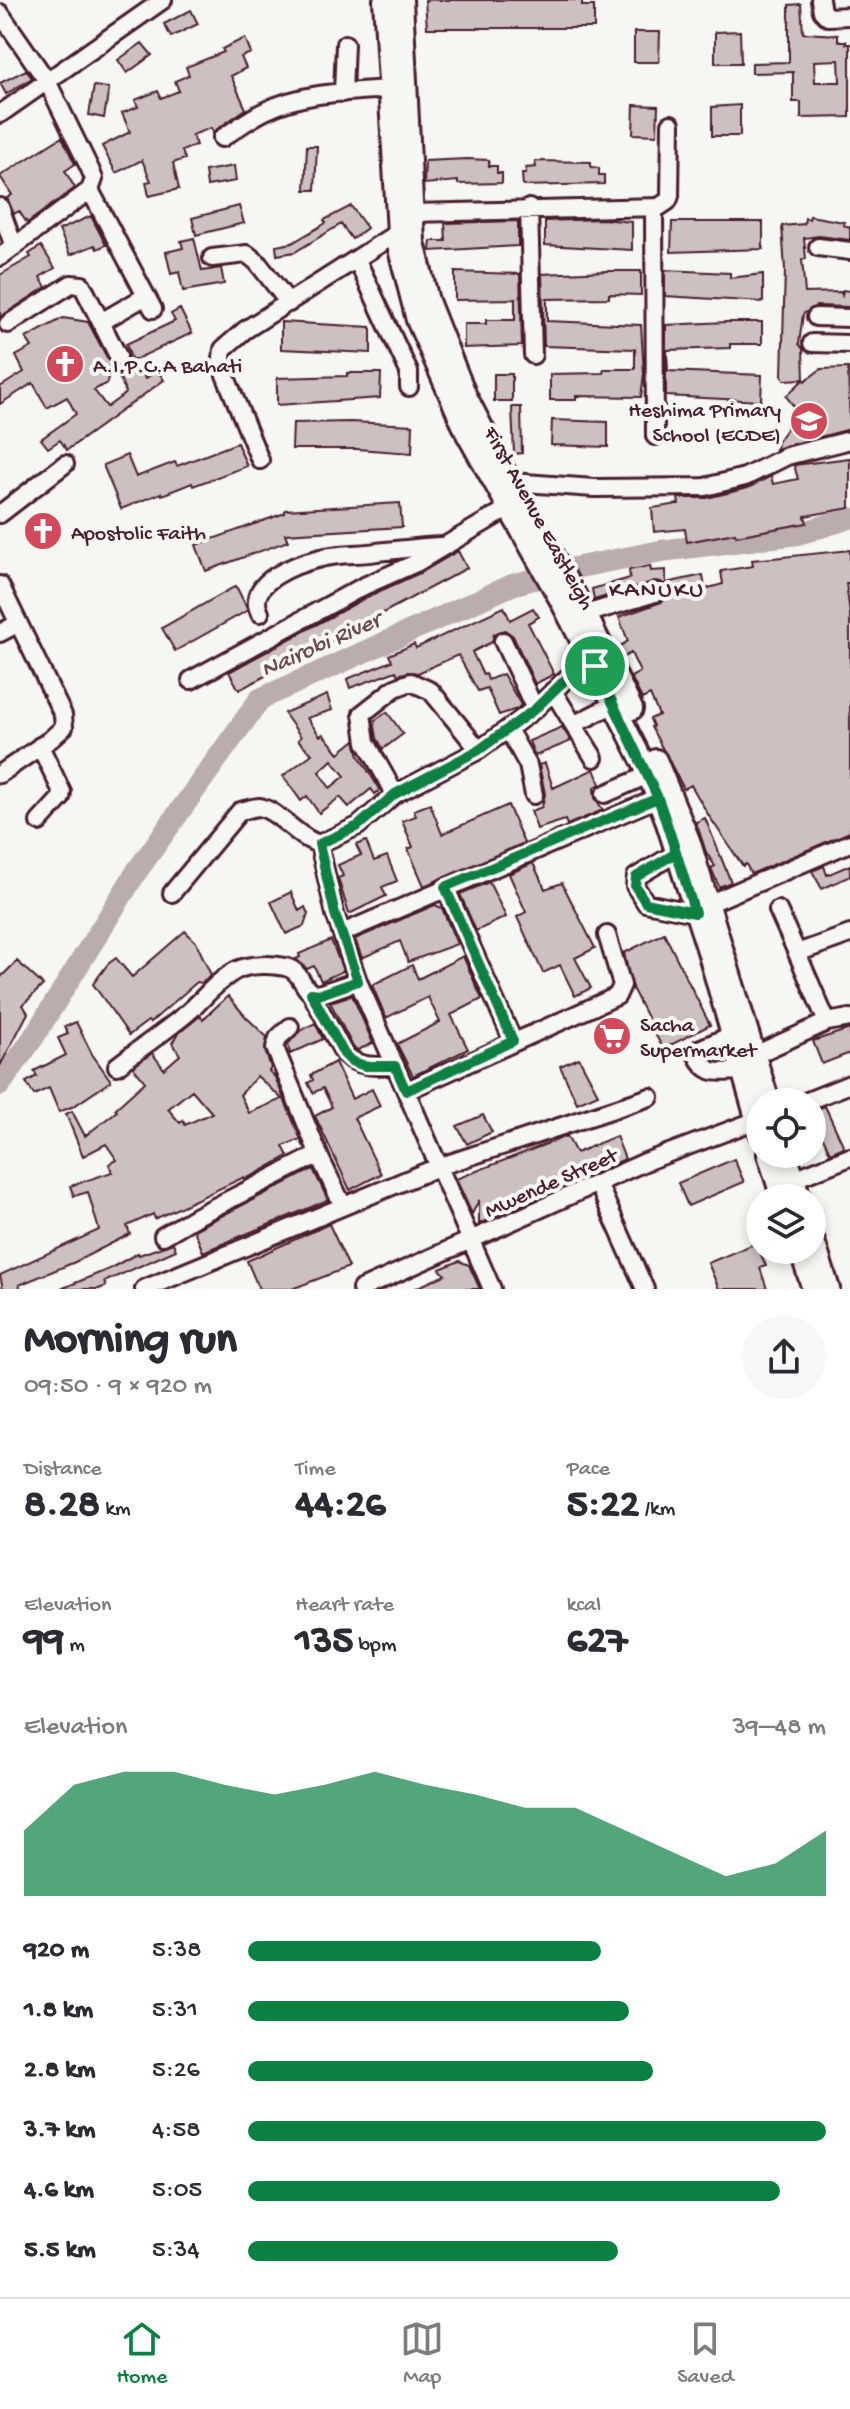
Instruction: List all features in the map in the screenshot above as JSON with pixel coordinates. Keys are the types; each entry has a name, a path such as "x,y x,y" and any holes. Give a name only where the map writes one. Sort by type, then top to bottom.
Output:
{"main road":[{"name":"First Avenue Eastleigh","path":"384,0 397,233 406,283 433,360 467,434 507,509 548,562"},
{"name":"First Avenue Eastleigh","path":"402,0 414,242 428,301 466,396 567,598 595,666 658,798 676,853 702,908 749,1063 753,1088"},
{"name":"First Avenue Eastleigh","path":"567,598 586,614 673,796 732,1035 762,1088"},
{"path":"805,1264 813,1289"},
{"path":"821,1264 829,1289"}],"street":[{"path":"0,114 163,0"},
{"path":"820,0 822,11 828,17 849,16"},
{"path":"0,13 47,81 94,179 90,190 4,253"},
{"path":"343,93 345,44"},
{"path":"222,138 264,111 288,102 389,89"},
{"path":"412,213 654,207 668,201 670,196 671,124"},
{"path":"90,190 149,302 101,322"},
{"path":"0,207 4,253"},
{"path":"654,207 655,436"},
{"path":"529,208 533,355"},
{"path":"260,460 221,365 223,349 236,336 397,233"},
{"path":"818,247 850,251"},
{"path":"212,258 247,254 289,303"},
{"path":"357,260 409,372 409,387"},
{"path":"8,324 77,283 82,285 118,356"},
{"path":"816,317 850,318"},
{"path":"812,343 850,344"},
{"path":"511,482 594,488 705,487 745,477 787,456 850,440"},
{"path":"0,514 65,464"},
{"path":"191,680 364,586 416,563 507,509"},
{"path":"260,613 257,596 263,585 285,571 310,561 323,557 445,545"},
{"path":"0,585 63,715 64,727 0,774"},
{"path":"586,614 658,592"},
{"path":"0,633 17,624"},
{"path":"503,641 535,709"},
{"path":"172,893 240,811 260,807 275,814 303,838 319,844 358,826 395,794 479,750 535,709 567,678 595,666"},
{"path":"395,794 366,742 362,714 395,688 411,682 431,691 479,750"},
{"path":"553,691 594,758"},
{"path":"575,724 614,704"},
{"path":"508,729 528,765 534,795"},
{"path":"39,822 61,798 62,792 40,746"},
{"path":"605,794 648,775"},
{"path":"342,933 658,798"},
{"path":"676,853 636,877 635,886 646,903 702,908 850,843"},
{"path":"319,844 335,914 358,981 492,1289"},
{"path":"445,887 513,1041"},
{"path":"778,910 827,1022"},
{"path":"797,953 850,934"},
{"path":"406,1091 617,996 621,991 620,976 607,935"},
{"path":"117,1066 186,1014 227,976 239,969 265,966 287,967 295,971 351,1061 365,1066 395,1066"},
{"path":"311,993 321,994 358,981"},
{"path":"732,1035 699,1049 696,1054 706,1070 749,1063 827,1022 850,1018"},
{"path":"290,1027 278,1038 275,1048 343,1206"},
{"path":"826,1094 850,1084"},
{"path":"144,1289 438,1167 650,1097"},
{"name":"Mwende Street","path":"361,1289 645,1162 746,1128"},
{"path":"163,1236 313,1157 321,1160"},
{"path":"805,1184 850,1157"},
{"path":"598,1184 645,1289"}],"building":[{"path":"425,0 582,0 582,6 594,6 594,28 427,28"},
{"path":"801,4 803,33 838,35 838,41 850,44 850,117 801,118 801,102 793,102 793,72 752,73 752,63 789,62 789,5","holes":["839,60 840,82 815,82 814,61"]},
{"path":"191,10 198,24 171,37 164,24"},
{"path":"740,31 741,63 715,63 715,32"},
{"path":"634,32 660,32 659,62 634,62"},
{"path":"245,38 251,53 241,57 246,68 231,76 246,109 213,132 211,128 192,135 196,145 182,151 185,159 173,163 179,189 149,196 146,182 151,181 142,160 116,173 102,146 130,132 122,113 138,107 135,100 158,91 161,98 179,91 175,81 189,75 186,67 224,52 222,49"},
{"path":"142,43 152,55 127,73 118,60"},
{"path":"26,70 32,78 6,94 0,83"},
{"path":"94,86 109,88 104,118 89,115"},
{"path":"634,105 658,106 657,135 633,134"},
{"path":"740,105 740,136 712,136 712,107"},
{"path":"62,137 75,164 65,171 75,188 27,223 19,211 14,214 7,198 12,195 0,176"},
{"path":"307,146 317,146 315,190 305,190"},
{"path":"489,160 489,166 497,166 497,173 502,173 502,183 458,184 458,181 424,184 425,161"},
{"path":"535,161 591,162 591,167 599,168 599,175 604,175 604,184 523,186 522,174 526,174 526,168 536,167"},
{"path":"234,166 236,181 207,186 205,171"},
{"path":"239,206 244,223 196,235 192,218"},
{"path":"351,206 367,228 352,239 341,224 295,252 277,255 276,246 292,243 326,223 324,220"},
{"path":"91,216 106,245 97,249 95,245 70,255 59,230"},
{"path":"810,216 844,222 843,225 850,227 850,240 819,236 804,238 805,293 841,292 842,295 843,290 850,291 850,307 816,306 803,314 799,344 803,349 804,379 784,380 785,270 782,226 804,224 805,218 809,219"},
{"path":"602,219 632,222 632,250 545,245 545,221"},
{"path":"518,221 518,246 430,251 431,241 446,241 445,223"},
{"path":"672,222 763,222 763,249 671,252"},
{"path":"194,238 202,271 221,268 224,284 183,291 179,272 171,274 166,252 183,248 181,241"},
{"path":"41,246 55,268 40,277 46,287 0,317 0,275 31,257 29,254"},
{"path":"665,270 730,273 730,278 763,274 763,302 665,296"},
{"path":"641,271 641,295 547,299 547,321 641,325 644,374 641,397 576,396 576,400 550,400 550,374 635,369 635,349 544,346 542,274"},
{"path":"455,272 520,274 522,346 464,348 464,324 515,320 515,299 455,300"},
{"path":"180,309 192,333 132,361 126,344 175,321 171,314"},
{"name":"A.I.P.C.A Bahati","path":"63,318 88,322 110,363 107,383 94,390 107,407 126,393 118,374 140,366 145,379 157,370 164,380 67,450 60,440 48,448 41,439 76,414 67,397 47,408 33,383 0,404 0,387 24,372 16,356 32,347 26,338"},
{"path":"281,322 371,327 371,353 281,349"},
{"path":"762,322 762,344 667,350 668,371 762,375 761,401 666,396 666,325"},
{"path":"848,368 850,429 776,449 788,426 787,418 798,412 786,396 804,379 821,369"},
{"path":"347,373 381,373 380,398 277,405 277,378 347,376"},
{"path":"494,374 512,374 512,401 494,401"},
{"path":"512,407 521,407 522,453 514,454"},
{"path":"552,420 608,422 608,447 551,445"},
{"path":"293,423 413,425 412,453 292,449"},
{"path":"237,443 247,466 121,509 103,465 127,455 136,477 175,462 177,466"},
{"path":"850,458 850,508 805,516 807,523 687,542 685,529 654,532 652,508 679,504 678,498 707,498 748,488 771,476 773,484 798,479 794,465"},
{"path":"400,503 402,527 285,534 288,541 206,571 196,545 285,513 285,510"},
{"path":"850,550 850,583 846,583 850,614 850,832 751,874 709,816 691,785 684,789 651,727 650,719 659,715 650,695 642,699 631,677 640,672 631,653 622,658 617,648 628,641 619,617 662,602 668,595 668,588 655,581 594,600 592,589 630,578 629,570 650,566 651,571 666,570 666,583 703,575 705,589 723,584 721,571 753,566 752,560"},
{"path":"458,551 467,568 239,690 229,672"},
{"path":"236,586 248,610 175,651 162,628"},
{"path":"504,607 510,620 533,608 539,617 528,623 554,674 535,684 513,636 505,630 494,634 492,642 472,652 488,680 503,674 521,705 517,709 499,715 487,688 478,691 458,655 418,673 398,675 396,671 350,688 347,679 392,661 389,655 414,644 416,648"},
{"path":"327,695 332,710 307,718 320,736 323,734 339,753 355,740 359,756 380,790 375,794 371,789 349,807 340,797 319,813 307,796 301,801 283,776 312,754 298,740 301,737 284,713","holes":["332,760 345,776 330,788 319,772"]},
{"path":"387,712 403,734 383,749 374,721"},
{"path":"562,727 571,741 535,756 529,741"},
{"path":"545,763 553,788 594,769 600,784 594,788 595,798 603,810 567,825 565,820 537,829 531,811 542,807 545,794 539,765"},
{"path":"430,804 442,834 508,805 524,843 424,886 408,849 413,847 402,821 416,816 414,810"},
{"path":"705,818 731,882 719,887 711,868 715,866 706,852 696,822"},
{"path":"366,841 374,861 387,856 397,881 382,887 386,896 349,914 338,878 343,876 338,865 361,855 356,845"},
{"path":"533,863 545,889 562,883 595,948 575,958 591,988 575,996 560,965 543,973 517,917 526,912 509,874"},
{"path":"850,865 850,876 822,889 812,871 824,866 827,875"},
{"path":"489,882 506,917 476,931 460,894"},
{"path":"291,892 299,911 305,907 308,914 304,926 286,934 271,902"},
{"path":"435,905 442,908 457,944 408,962 400,941 362,958 355,939"},
{"path":"185,931 196,942 211,975 202,983 197,982 150,1023 148,1021 129,1035 93,984 116,958 132,977"},
{"path":"664,933 710,1025 663,1049 632,988 624,953"},
{"path":"331,940 343,971 321,981 314,966 307,969 296,959 300,957 299,954"},
{"path":"463,956 482,999 451,1015 468,1049 413,1076 397,1044 440,1022 428,997 386,1018 372,985 412,965 418,979"},
{"path":"17,961 43,985 23,1005 28,1013 0,1066 0,978"},
{"path":"352,995 373,1043 358,1050 353,1047 330,1002"},
{"path":"228,996 267,1037 265,1051 271,1068 269,1071 275,1077 304,1147 300,1139 283,1146 288,1156 254,1175 155,1219 153,1214 127,1226 130,1234 75,1262 19,1285 21,1289 3,1289 0,1275 99,1230 88,1192 74,1196 70,1186 112,1172 109,1164 117,1160 106,1144 83,1156 66,1114 72,1111 85,1136 117,1111 115,1109 145,1082 133,1067 152,1053 164,1069 180,1055 172,1043 179,1033 200,1016 203,1019","holes":["257,1076 282,1099 249,1113 240,1095","192,1090 212,1113 185,1125 168,1109"]},
{"path":"76,1022 92,1054 111,1081 74,1106 59,1112 49,1088 34,1095 26,1082 37,1076 34,1071 66,1055 58,1038 68,1034 64,1027"},
{"path":"315,1023 323,1039 290,1054 288,1044 300,1031"},
{"path":"850,1029 850,1053 822,1064 813,1041"},
{"path":"579,1058 598,1094 577,1103 560,1066"},
{"path":"335,1062 352,1099 372,1089 380,1106 354,1118 381,1174 350,1190 315,1116 332,1107 323,1088 313,1093 308,1083 313,1080 311,1075"},
{"path":"826,1108 844,1147 830,1153 826,1144"},
{"path":"483,1115 492,1132 467,1144 457,1126"},
{"path":"567,1136 576,1153 616,1136 625,1159 479,1224 479,1200 472,1214 456,1179"},
{"path":"734,1159 744,1182 688,1206 678,1183"},
{"path":"313,1169 328,1200 203,1252 194,1230"},
{"path":"329,1224 349,1267 292,1289 259,1289 247,1261"},
{"path":"173,1243 176,1250 104,1282 106,1286 99,1289 61,1289 138,1253"},
{"path":"746,1247 746,1264 765,1264 760,1268 767,1289 719,1289 708,1263"},
{"path":"459,1261 469,1265 480,1289 414,1289 445,1275 440,1269"}],"waterway":[{"name":"Nairobi River","path":"0,1085 33,1038 137,871 260,699 512,585 574,568 661,551 798,534 850,518"}],"place":[{"name":"A.I.P.C.A Bahati","path":"65,364"},
{"name":"Heshima Primary School (ECDE)","path":"809,421"},
{"name":"Apostolic Faith","path":"43,531"},
{"name":"Sacha Supermarket","path":"612,1036"}],"district":[{"name":"KANUKU","path":"657,588"}],"route":[{"path":"595,666 567,678 535,709 479,750 395,794 358,826 319,844 335,914 358,981 321,994 311,993 344,1054 359,1065 395,1066 406,1091 513,1041 445,887 658,798 676,853 636,877 635,886 650,905 695,913 665,817 658,798 595,666"}]}
